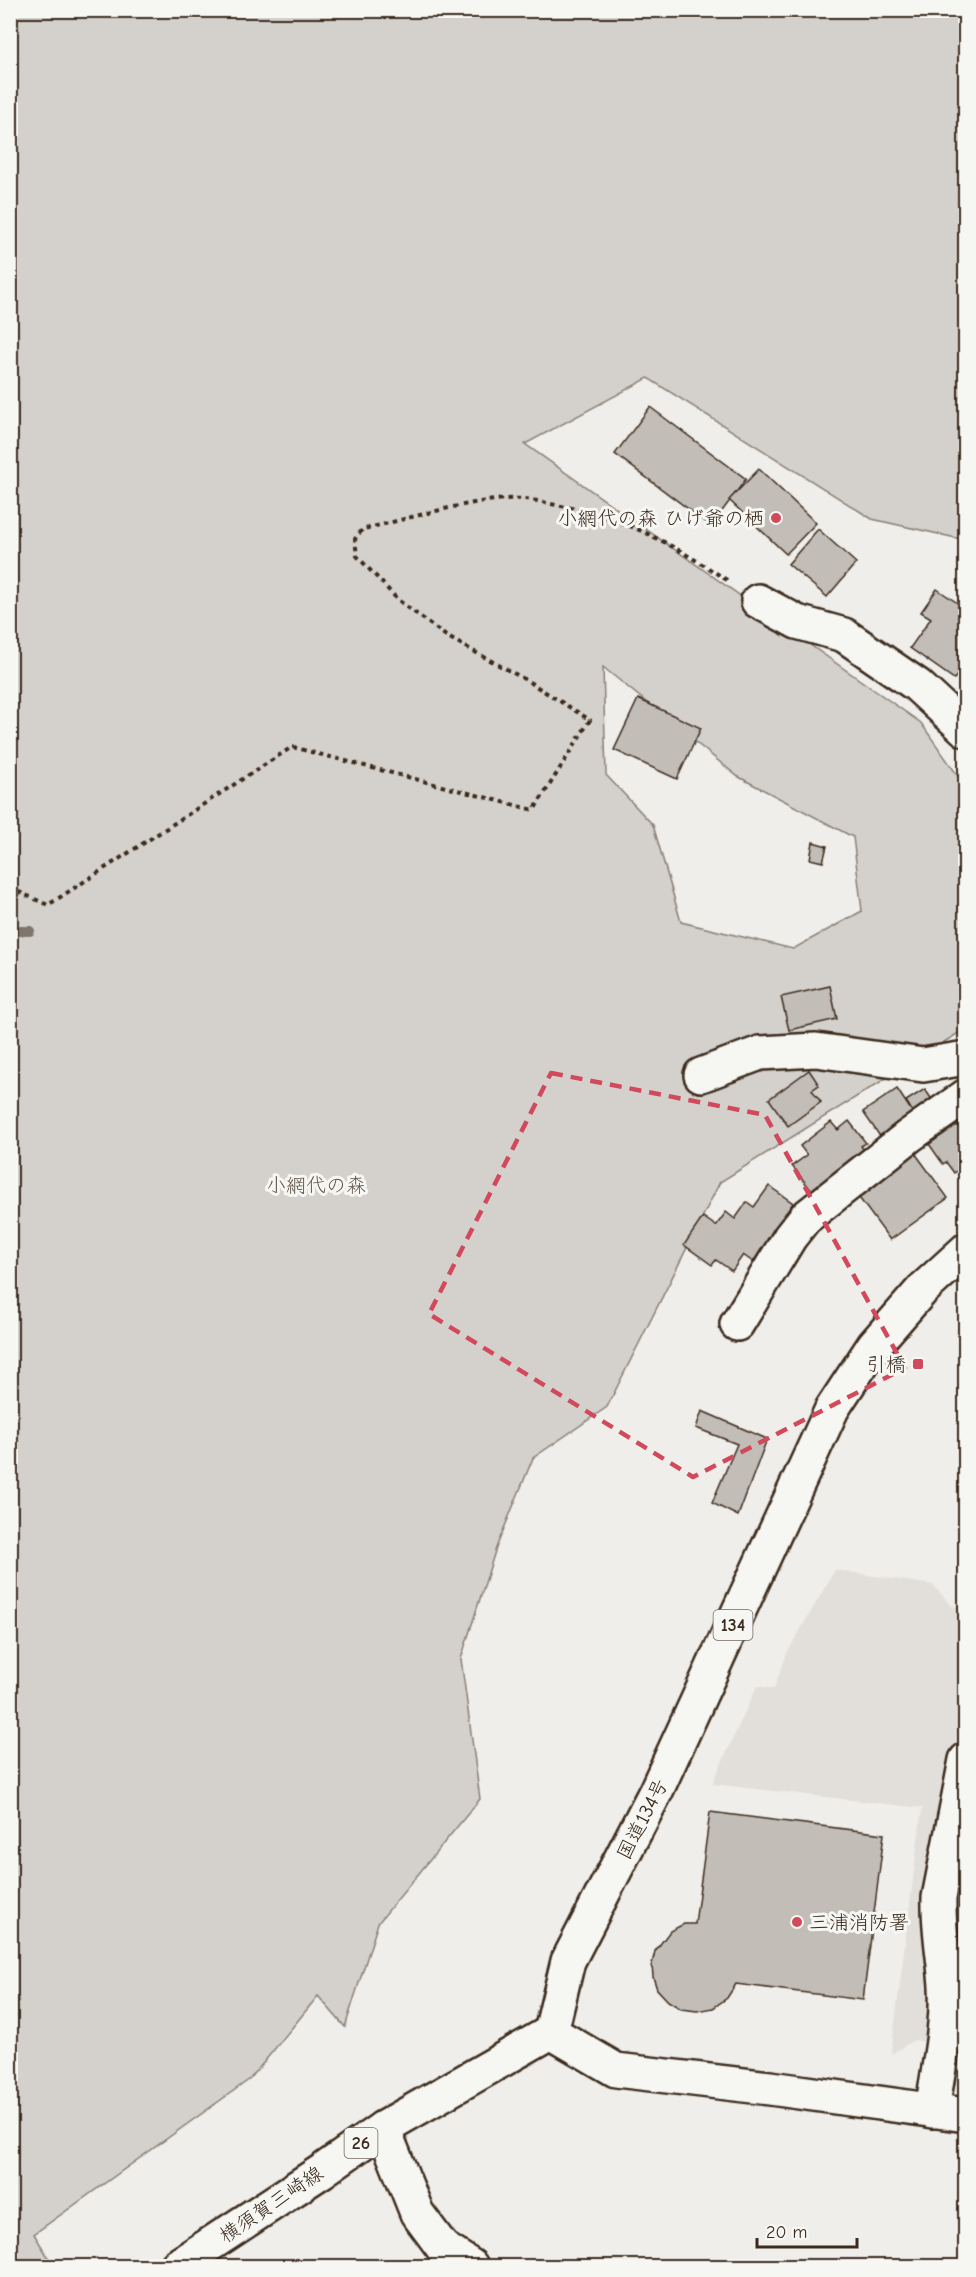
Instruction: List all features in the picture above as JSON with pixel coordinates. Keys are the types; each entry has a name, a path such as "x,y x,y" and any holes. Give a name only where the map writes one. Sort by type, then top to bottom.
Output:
{"main road":[{"path":"758,601 797,622 844,635 917,685 966,730"},
{"path":"701,1075 760,1053 816,1050 923,1065 966,1058"},
{"path":"737,1324 790,1237 805,1218 890,1151 966,1096"},
{"name":"国道134号","path":"551,2032 568,1962 656,1791 832,1409 874,1345 922,1290 966,1250"},
{"path":"932,2111 945,2017 946,1986 939,1921 939,1898 966,1760"},
{"path":"551,2032 616,2070 966,2115"},
{"name":"横須賀三崎線","path":"177,2266 322,2171 382,2128 551,2032"},
{"path":"382,2128 417,2212 444,2248 471,2266"}],"path":[{"path":"10,888 48,905 292,747 534,810 590,720 526,680 446,636 398,600 357,556 356,539 363,529 477,503 524,499 536,501 592,512 643,530 685,553 758,601"}],"highlighted area":[{"path":"551,1073 765,1115 905,1368 693,1477 429,1314"}],"shaded area":[{"path":"835,1570 933,1585 952,1606 965,1608 965,2048 914,2040 891,2054 922,1808 712,1784 757,1686 774,1689 787,1653"}],"green space":[{"name":"小網代の森","path":"11,11 965,11 965,540 872,519 648,378 525,444 921,723 965,786 965,1029 720,1182 607,1407 533,1458 496,1548 461,1659 480,1799 378,1923 345,2027 318,1996 250,2079 34,2234 53,2265 11,2266","holes":["603,667 737,776 853,837 862,911 793,949 681,922 653,825 606,775"]}],"building":[{"path":"650,407 746,479 711,526 615,454"},
{"path":"759,469 816,523 786,554 729,500"},
{"path":"818,529 856,563 827,597 788,564"},
{"path":"937,589 959,604 964,597 966,599 966,665 954,679 910,648 931,618 921,612"},
{"path":"638,699 701,728 677,779 614,750"},
{"path":"813,842 827,846 823,862 810,859"},
{"path":"830,986 837,1019 789,1030 781,997"},
{"path":"809,1070 819,1085 812,1090 821,1102 788,1126 769,1099"},
{"path":"897,1089 917,1119 884,1142 863,1112"},
{"path":"925,1089 936,1106 917,1119 906,1101"},
{"path":"966,1119 966,1148 963,1150 966,1154 966,1165 954,1173 946,1162 943,1164 929,1144"},
{"path":"849,1121 866,1143 861,1146 867,1154 815,1195 792,1166 807,1155 800,1146 831,1122 838,1130"},
{"path":"915,1153 948,1198 890,1240 857,1195"},
{"path":"769,1186 793,1203 753,1262 743,1255 732,1271 716,1260 712,1265 684,1245 703,1217 716,1226 726,1212 735,1219 747,1202 754,1207"},
{"path":"702,1411 767,1439 738,1516 712,1503 737,1444 696,1428"},
{"path":"710,1812 884,1834 863,2000 736,1984 727,1998 713,2008 697,2011 681,2009 668,2001 657,1989 652,1964 655,1951 670,1931 684,1924 695,1924"}],"waterway":[{"path":"10,931 30,931"}],"place":[{"name":"小網代の森 ひげ爺の栖","path":"776,518"},
{"name":"引橋","path":"918,1364"},
{"name":"三浦消防署","path":"797,1922"}]}
